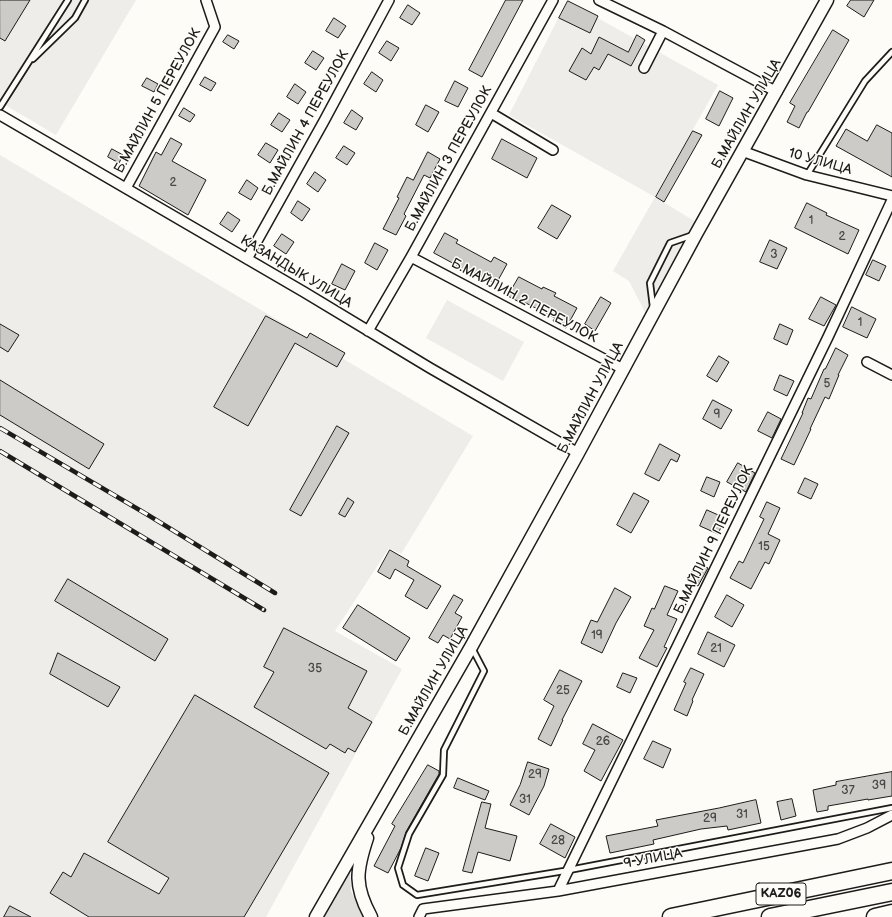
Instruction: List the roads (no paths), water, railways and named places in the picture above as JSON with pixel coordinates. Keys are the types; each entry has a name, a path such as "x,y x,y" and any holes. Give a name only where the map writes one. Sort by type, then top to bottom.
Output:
{"highway":[{"name":"KАZ06","path":"671,917 892,871"},
{"name":"KАZ06","path":"770,917 892,892"},
{"path":"875,917 892,913"}],"street":[{"name":"Б.МАЙЛИН 5 ПЕРЕУЛОК","path":"126,188 215,27 206,0"},
{"name":"Б.МАЙЛИН 4 ПЕРЕУЛОК","path":"247,259 389,0"},
{"name":"Б.МАЙЛИН 3 ПЕРЕУЛОК","path":"368,331 411,258 553,0"},
{"path":"599,0 662,31 777,92"},
{"name":"Б.МАЙЛИН УЛИЦА","path":"377,808 471,647 696,234 777,92 827,0"},
{"path":"644,68 662,31"},
{"path":"491,113 553,150"},
{"name":"КАЗАНДЫК УЛИЦА","path":"0,115 578,453"},
{"name":"10 УЛИЦА","path":"742,151 807,175 892,196"},
{"name":"Б.МАЙЛИН 9 ПЕРЕУЛОК","path":"558,891 825,344 892,200"},
{"name":"Б.МАЙЛИН 2 ПЕРЕУЛОК","path":"411,258 623,369"},
{"path":"867,362 892,375"},
{"path":"316,917 377,808"},
{"path":"371,917 360,894 358,871 363,850 377,808"},
{"name":"9 УЛИЦА","path":"419,917 423,909 558,891 838,839 867,828 892,815"}],"lane":[{"path":"0,107 68,0"},
{"path":"27,64 75,18 85,0"},
{"path":"807,175 865,81 892,52"},
{"path":"654,312 650,283 670,243 696,234"},
{"path":"471,647 484,671 444,750 443,775 409,834 398,868 403,885 417,895 569,870 892,808"}],"railway":[{"path":"0,428 148,515 275,593"},
{"path":"0,451 264,610"}]}
